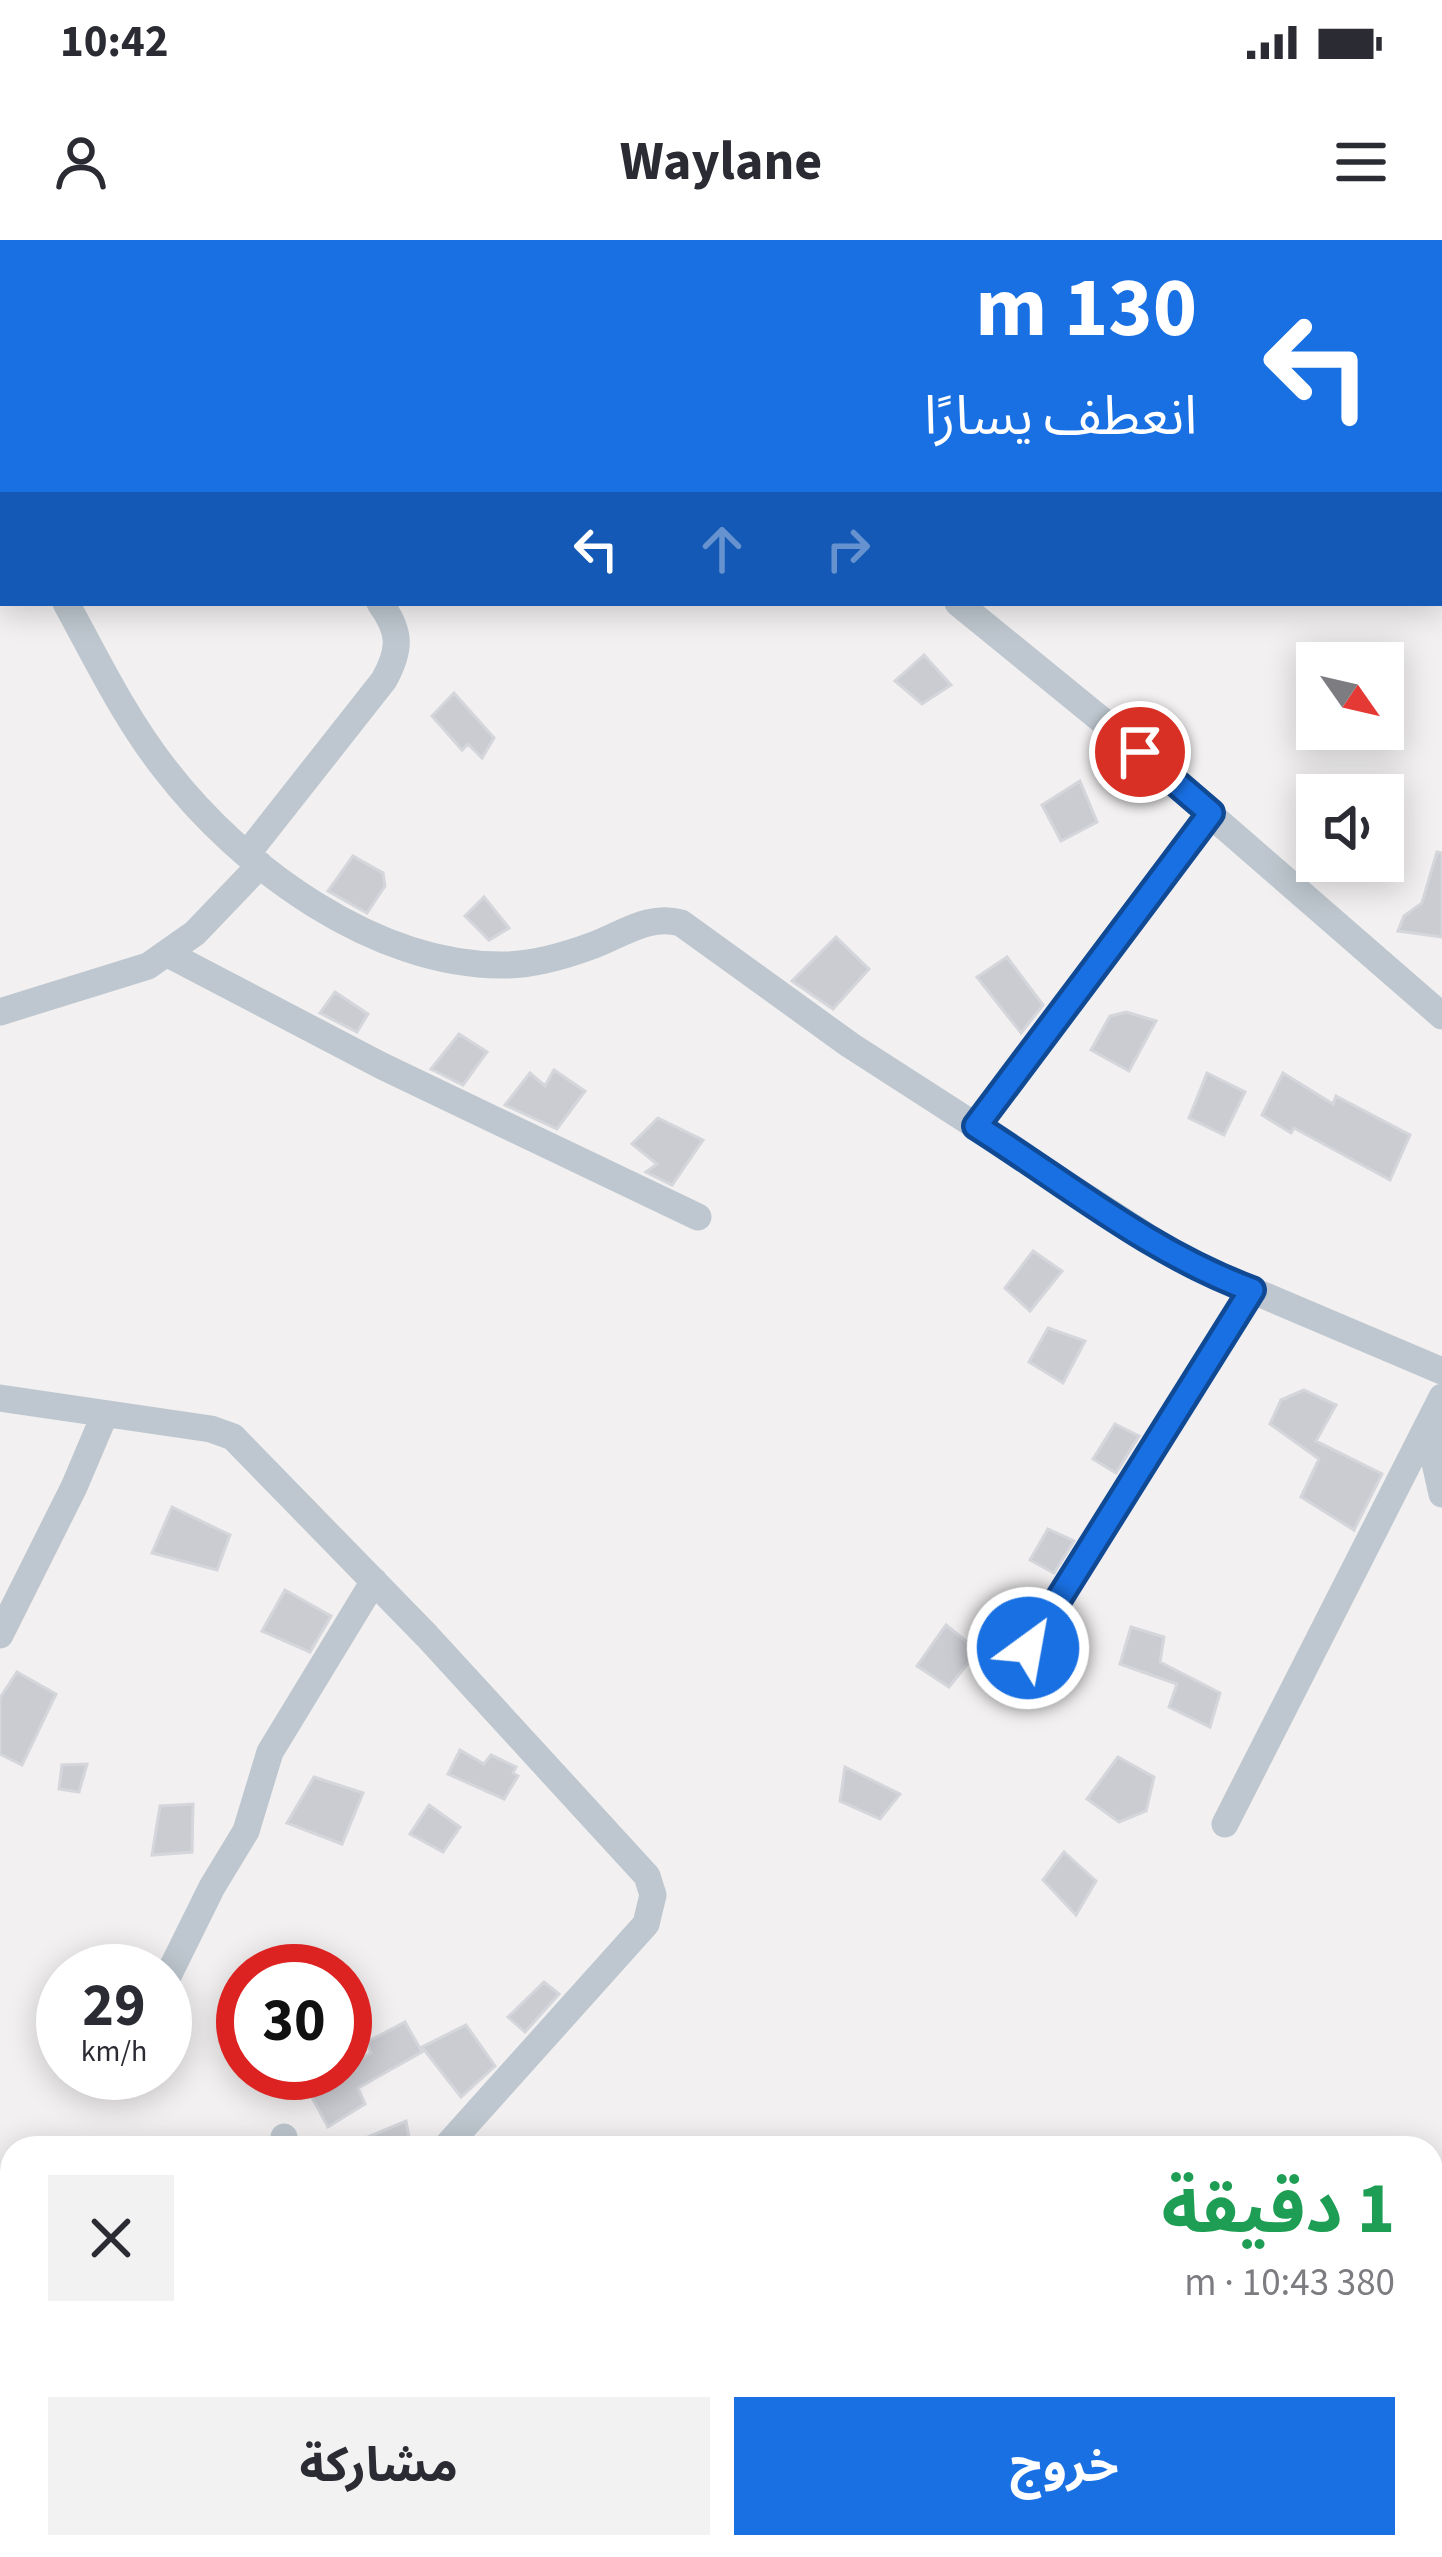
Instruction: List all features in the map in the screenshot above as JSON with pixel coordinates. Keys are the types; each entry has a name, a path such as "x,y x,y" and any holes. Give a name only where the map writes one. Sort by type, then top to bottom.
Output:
{"street":[{"path":"68,606 128,717 166,771 254,860 373,938 415,952 510,966 565,955 645,923 681,923 850,1045 1158,1246 1216,1277 1442,1371"},
{"path":"0,1012 148,966 195,933 384,680 397,656 399,638 382,606"},
{"path":"962,606 1211,813 1442,1016"},
{"path":"976,1126 1211,813"},
{"path":"168,954 382,1066 698,1217"},
{"path":"1028,1648 1252,1290"},
{"path":"1225,1824 1442,1397"},
{"path":"0,1398 223,1431 374,1581 647,1876 653,1895 646,1924 457,2136"},
{"path":"0,1635 105,1414"},
{"path":"1442,1430 1435,1463 1442,1494"},
{"path":"184,1944 246,1831 270,1752 374,1581"}],"building":[{"path":"924,655 951,685 922,704 895,681"},
{"path":"454,693 494,738 482,758 468,744 462,750 432,716"},
{"path":"1080,781 1097,822 1061,841 1042,805"},
{"path":"1437,852 1442,853 1442,937 1398,931 1404,916 1422,903"},
{"path":"353,856 383,873 385,886 367,913 328,891"},
{"path":"484,897 509,928 489,940 465,916"},
{"path":"836,937 869,969 833,1009 792,981"},
{"path":"1007,957 1043,1005 1021,1033 977,977"},
{"path":"335,992 368,1014 357,1032 320,1013"},
{"path":"1126,1012 1156,1021 1129,1071 1091,1050 1110,1016"},
{"path":"459,1034 487,1052 463,1085 431,1069"},
{"path":"554,1070 585,1091 557,1129 505,1105 530,1073 545,1086"},
{"path":"1207,1073 1245,1092 1224,1135 1189,1118"},
{"path":"1283,1073 1333,1104 1336,1096 1410,1135 1390,1180 1262,1115"},
{"path":"658,1118 703,1140 672,1185 646,1172 657,1164 632,1144"},
{"path":"1033,1251 1062,1271 1030,1311 1005,1288"},
{"path":"1048,1328 1085,1341 1063,1383 1029,1362"},
{"path":"1304,1390 1336,1405 1316,1441 1382,1474 1354,1530 1301,1497 1319,1459 1270,1424 1281,1400"},
{"path":"1115,1424 1139,1436 1116,1473 1093,1459"},
{"path":"172,1507 230,1535 217,1570 152,1553"},
{"path":"1048,1529 1074,1541 1054,1573 1030,1560"},
{"path":"285,1590 331,1616 310,1652 262,1631"},
{"path":"946,1625 978,1651 949,1687 917,1666"},
{"path":"1131,1627 1164,1637 1160,1662 1220,1693 1210,1727 1169,1707 1177,1684 1120,1664"},
{"path":"17,1672 56,1694 22,1765 0,1754 0,1698"},
{"path":"460,1750 484,1764 491,1755 516,1767 513,1773 518,1776 504,1799 448,1774"},
{"path":"1118,1757 1154,1777 1146,1811 1119,1822 1087,1799"},
{"path":"87,1764 79,1792 59,1789 62,1765"},
{"path":"845,1767 900,1794 880,1819 840,1801"},
{"path":"314,1777 363,1793 342,1844 287,1823"},
{"path":"193,1804 192,1852 152,1855 160,1806"},
{"path":"429,1805 460,1827 443,1852 410,1834"},
{"path":"1064,1852 1096,1881 1076,1915 1043,1880"},
{"path":"544,1982 559,1994 525,2032 508,2017"},
{"path":"405,2022 422,2052 372,2080 372,2039"},
{"path":"466,2025 495,2066 461,2097 422,2047"},
{"path":"313,2100 363,2100 365,2104 328,2127"},
{"path":"406,2121 409,2136 370,2136"}],"route":[{"path":"1028,1648 1252,1290 1158,1246 976,1126 1211,813 1140,752"}]}
